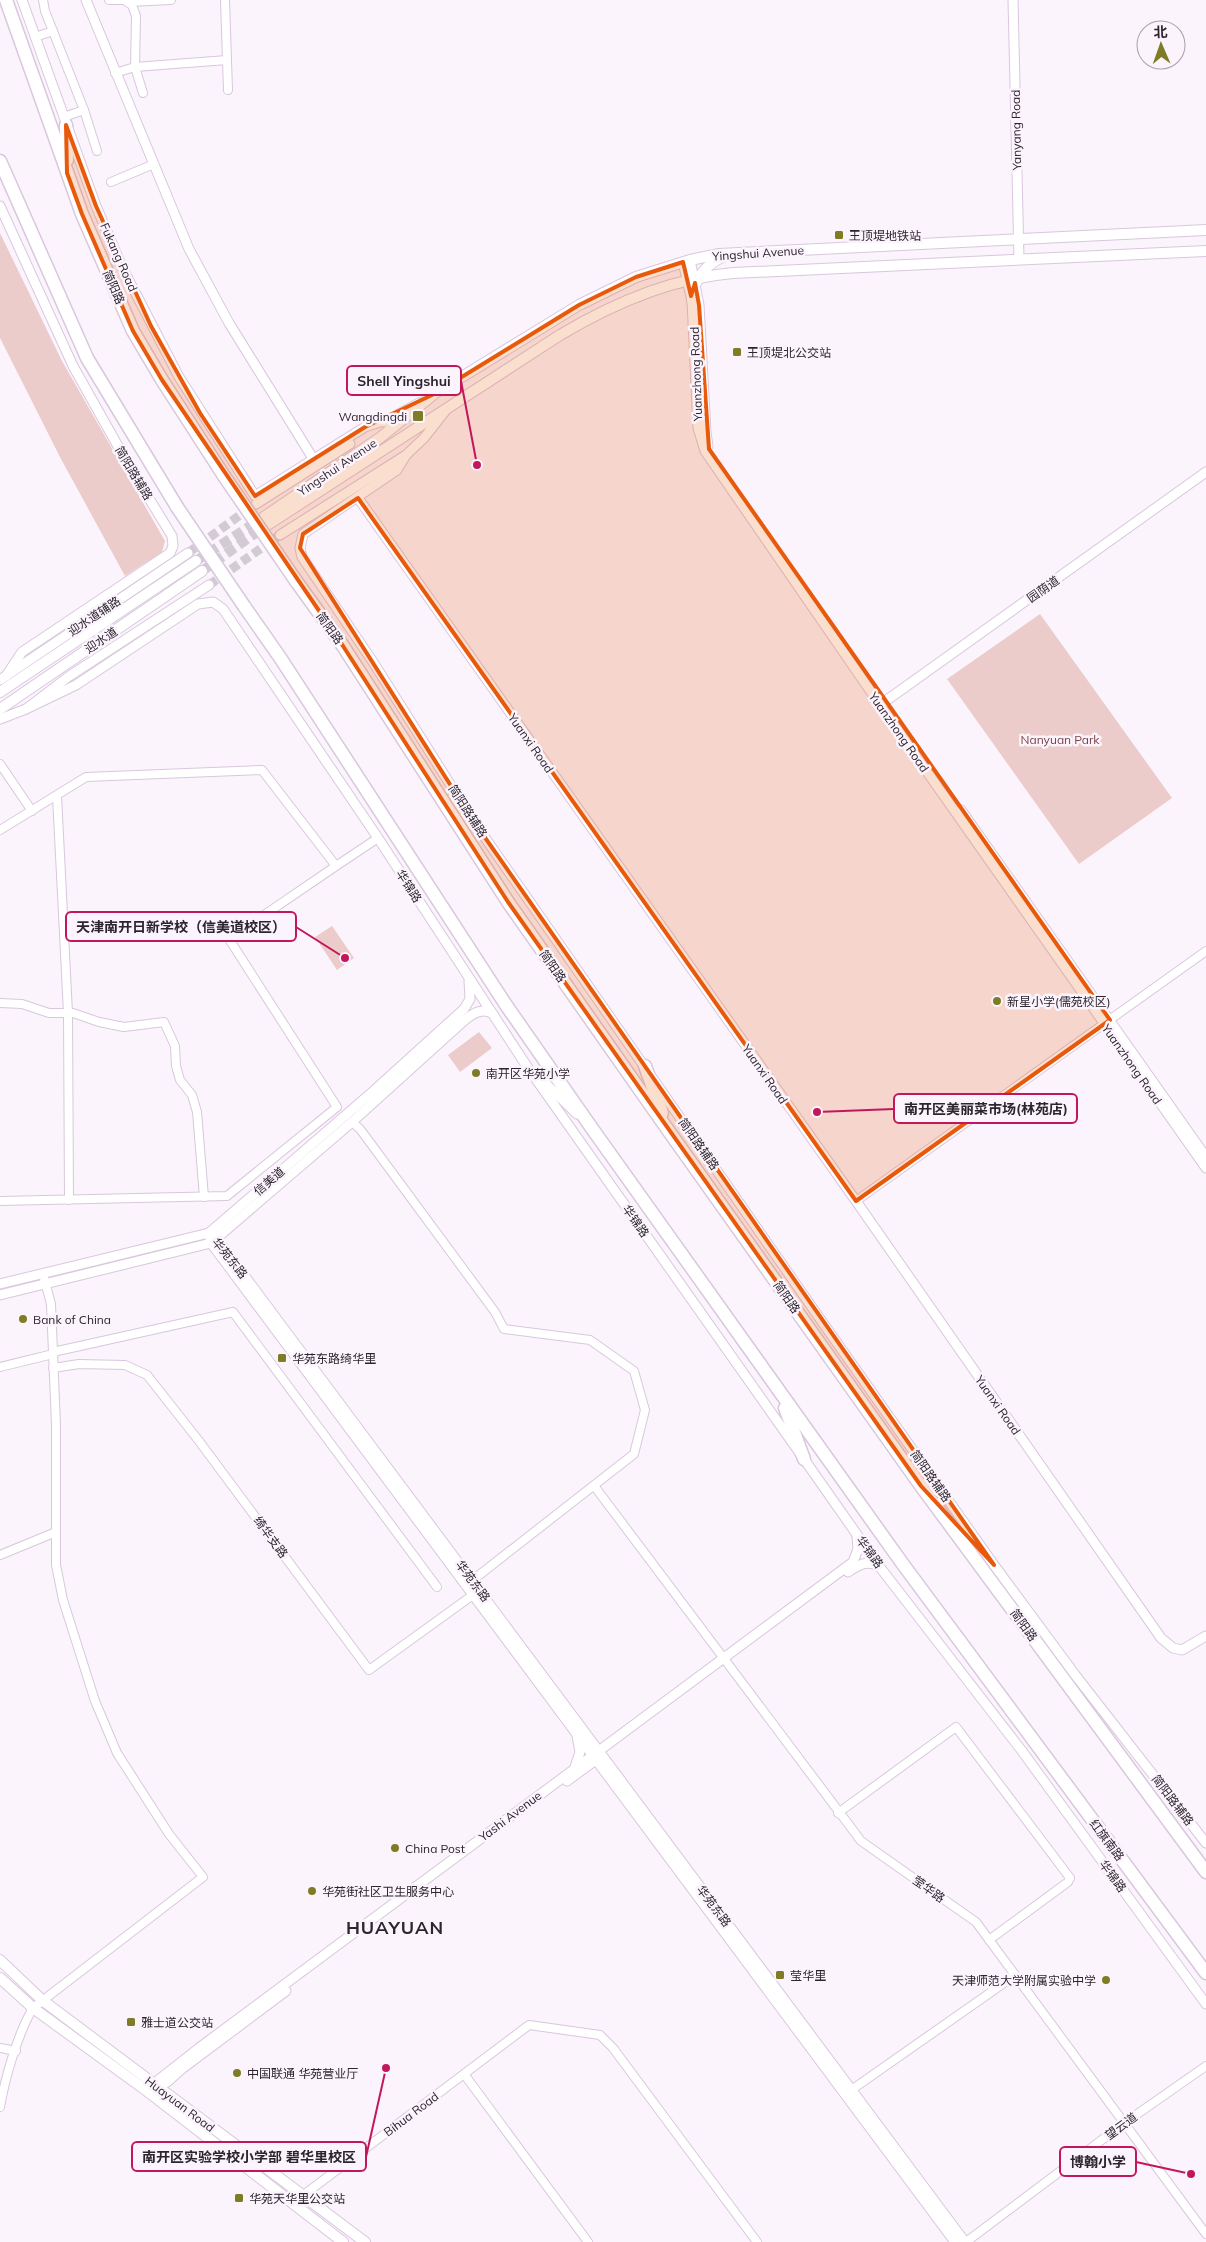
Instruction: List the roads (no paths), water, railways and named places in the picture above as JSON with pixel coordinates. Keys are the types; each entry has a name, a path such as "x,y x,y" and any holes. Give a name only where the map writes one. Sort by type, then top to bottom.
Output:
{"highway":[{"name":"简阳路","path":"6,0 82,214 134,331 162,380 224,476 343,646 508,902 921,1486 1206,1872"},
{"path":"65,121 67,173"},
{"path":"0,161 87,358 178,507 281,659 506,1005 779,1392 804,1459"},
{"path":"645,1066 668,1130"},
{"name":"红旗南路","path":"779,1392 1007,1708 1206,1973"}],"main road":[{"name":"Yingshui Avenue","path":"1206,230 733,254 686,261 636,278 579,305 434,394 380,437 267,520 447,409 560,335 600,312 637,296 694,280 738,272 1206,251"},
{"path":"692,301 694,280 715,261 733,254"},
{"name":"迎水道","path":"0,692 196,561"},
{"name":"迎水道","path":"0,709 202,571"},
{"name":"Huayuan Road","path":"0,1960 42,2000 136,2076"},
{"name":"Huayuan Road","path":"0,1978 33,2008 136,2076 303,2194 365,2242"},
{"path":"153,2088 167,2077"},
{"name":"Huayuan Road","path":"153,2088 343,2242"}],"street":[{"name":"Fukang Road","path":"22,0 96,206 151,326 200,413 255,500"},
{"path":"43,0 84,110 97,151"},
{"path":"86,0 188,249 229,323 314,460"},
{"path":"109,0 128,2 171,0"},
{"path":"225,0 228,90"},
{"name":"Yanyang Road","path":"1013,0 1019,259"},
{"path":"128,2 136,16 135,67 143,93"},
{"path":"35,37 53,31"},
{"path":"115,72 135,67 227,60"},
{"path":"65,121 84,110"},
{"path":"111,182 154,164"},
{"name":"简阳路辅路","path":"0,206 73,366 128,464 172,536 170,553 22,652 3,678"},
{"name":"Yuanzhong Road","path":"686,261 694,280 699,305 706,432 709,449 882,703"},
{"name":"Yuanzhong Road","path":"692,301 698,428 705,451 1107,1022 1206,1168"},
{"path":"255,500 388,419 434,394"},
{"path":"280,535 406,455 424,438 447,409"},
{"path":"255,500 365,427 388,419"},
{"name":"简阳路辅路","path":"406,455 397,470 304,534 300,548 302,557 373,662 472,819 994,1565 1076,1676 1206,1843"},
{"name":"园荫道","path":"882,703 1206,472"},
{"name":"Yuanxi Road","path":"358,498 856,1201 1162,1638 1173,1648"},
{"name":"迎水道辅路","path":"3,678 188,553"},
{"path":"0,719 26,709 68,677 209,585"},
{"name":"华锦路","path":"26,709 76,685 198,604 213,602 223,609 378,838 526,1065 856,1534 1022,1751 1206,2004"},
{"path":"0,764 32,811"},
{"path":"0,830 86,777 262,770 336,866"},
{"path":"57,796 68,1013 69,1200"},
{"path":"0,1201 227,1196 338,1107 229,939 378,838"},
{"path":"856,1201 1206,951"},
{"name":"信美道","path":"0,1284 208,1233 369,1095 464,1009 470,998 471,987 468,977"},
{"path":"0,1003 22,1004 49,1013 68,1013 124,1027 164,1022 174,1046 176,1066 180,1080 192,1095 196,1112 204,1197"},
{"name":"信美道","path":"0,1295 214,1241 352,1122 471,1015 484,1011 494,1014"},
{"name":"Yuanzhong Road","path":"1107,1022 1206,1157"},
{"path":"526,1065 591,1127"},
{"path":"352,1122 360,1129 449,1249 495,1312 504,1329 590,1340 634,1371 645,1410 634,1454 595,1487 469,1583"},
{"name":"华苑东路","path":"208,1233 469,1583"},
{"name":"华苑东路","path":"214,1241 220,1255 476,1592 597,1758"},
{"path":"194,1247 209,1248 220,1255"},
{"path":"0,2107 26,2020 33,2008 203,1877 169,1834 117,1753 95,1702 63,1600 56,1565 51,1304 44,1274"},
{"path":"0,1367 233,1312 437,1587"},
{"name":"绮华支路","path":"53,1368 79,1364 126,1365 147,1375 199,1441 369,1670 476,1592"},
{"path":"921,1486 994,1565"},
{"name":"莹华路","path":"595,1487 861,1841 976,1922 1123,2124 1206,2234"},
{"path":"0,1555 56,1532"},
{"name":"Yashi Avenue","path":"167,2077 577,1770 597,1758 853,1562 858,1549 856,1534"},
{"name":"Yashi Avenue","path":"725,1660 855,1567 868,1562 879,1566"},
{"name":"华苑东路","path":"476,1592 576,1733 612,1774 848,2092 955,2242"},
{"path":"1173,1648 1183,1645 1206,1629"},
{"path":"1173,1648 1187,1649 1206,1636"},
{"path":"838,1812 956,1727 1070,1878 1068,1882 989,1940"},
{"path":"576,1733 580,1752 577,1770 595,1769 612,1774"},
{"path":"848,2092 1014,1976"},
{"name":"Bihua Road","path":"293,2203 529,2025 600,2035 613,2048 757,2242"},
{"path":"0,2048 16,2051"},
{"name":"望云道","path":"966,2242 1123,2124 1206,2066"},
{"path":"464,2074 588,2242"},
{"path":"136,2076 167,2077"},
{"name":"华苑东路","path":"848,2092 966,2242"}],"tunnel":[{"path":"188,553 251,507"},
{"path":"196,561 261,519"},
{"path":"202,571 267,525"},
{"path":"209,585 280,535"}],"place":[{"name":"王顶堤地铁站","path":"839,235"},
{"name":"王顶堤北公交站","path":"737,352"},
{"name":"Wangdingdi","path":"418,416"},
{"name":"Shell Yingshui","path":"477,465"},
{"name":"天津南开日新学校（信美道校区）","path":"345,958"},
{"name":"新星小学(儒苑校区)","path":"997,1001"},
{"name":"南开区华苑小学","path":"476,1073"},
{"name":"南开区美丽菜市场(林苑店)","path":"817,1112"},
{"name":"Bank of China","path":"23,1319"},
{"name":"华苑东路绮华里","path":"282,1358"},
{"name":"China Post","path":"395,1848"},
{"name":"华苑街社区卫生服务中心","path":"312,1891"},
{"name":"莹华里","path":"780,1975"},
{"name":"天津师范大学附属实验中学","path":"1106,1980"},
{"name":"雅士道公交站","path":"131,2022"},
{"name":"南开区实验学校小学部 碧华里校区","path":"386,2068"},
{"name":"中国联通 华苑营业厅","path":"237,2073"},
{"name":"博翰小学","path":"1191,2174"},
{"name":"华苑天华里公交站","path":"239,2198"}],"district":[{"name":"HUAYUAN","path":"395,1927"}],"park label":[{"name":"Nanyuan Park","path":"1060,739"}]}
